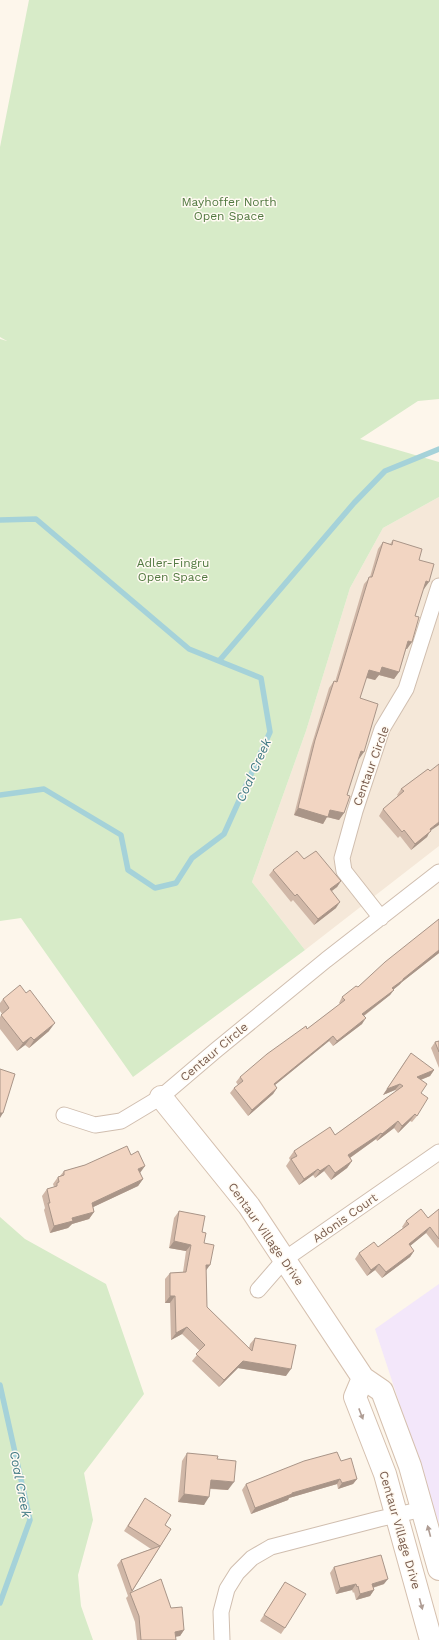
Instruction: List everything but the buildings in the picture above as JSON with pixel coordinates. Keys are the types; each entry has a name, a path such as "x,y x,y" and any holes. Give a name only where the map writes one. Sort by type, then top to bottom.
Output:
{"street":[{"name":"Centaur Circle","path":"381,918 344,871 342,858 355,811 382,729 406,689 439,586"},
{"name":"Centaur Circle","path":"64,1115 95,1125 122,1121 161,1097 308,975 439,872"},
{"name":"Centaur Village Drive","path":"161,1097 249,1206 363,1378 382,1391 410,1466 439,1569"},
{"name":"Adonis Court","path":"258,1290 285,1259 439,1152"},
{"name":"Centaur Village Drive","path":"363,1378 354,1397 385,1474 396,1516 410,1559 431,1640"},
{"path":"222,1640 220,1612 227,1589 237,1573 252,1558 271,1548 379,1519 423,1509"}],"shaded area":[{"path":"439,497 439,846 305,950 252,882 306,731 350,588 383,528"},
{"path":"439,1284 439,1524 375,1329"}],"green space":[{"path":"29,0 439,0 439,399 418,401 360,439 439,462 439,497 383,528 350,588 306,731 252,882 305,950 133,1077 21,918 0,921 0,339 7,341 0,337 0,147"},
{"path":"0,1217 25,1239 106,1284 144,1394 84,1473 93,1520 78,1575 81,1606 93,1640 0,1640"}],"waterway":[{"path":"219,661 354,503 385,471 439,449"},
{"name":"Coal Creek","path":"0,520 36,519 189,649 261,678 270,732 224,834 192,858 176,883 155,888 128,870 121,835 44,789 0,795"},
{"name":"Coal Creek","path":"0,1385 30,1520 0,1603"}],"park label":[{"name":"Mayhoffer North Open Space","path":"229,209"},
{"name":"Adler-Fingru Open Space","path":"173,570"}]}
